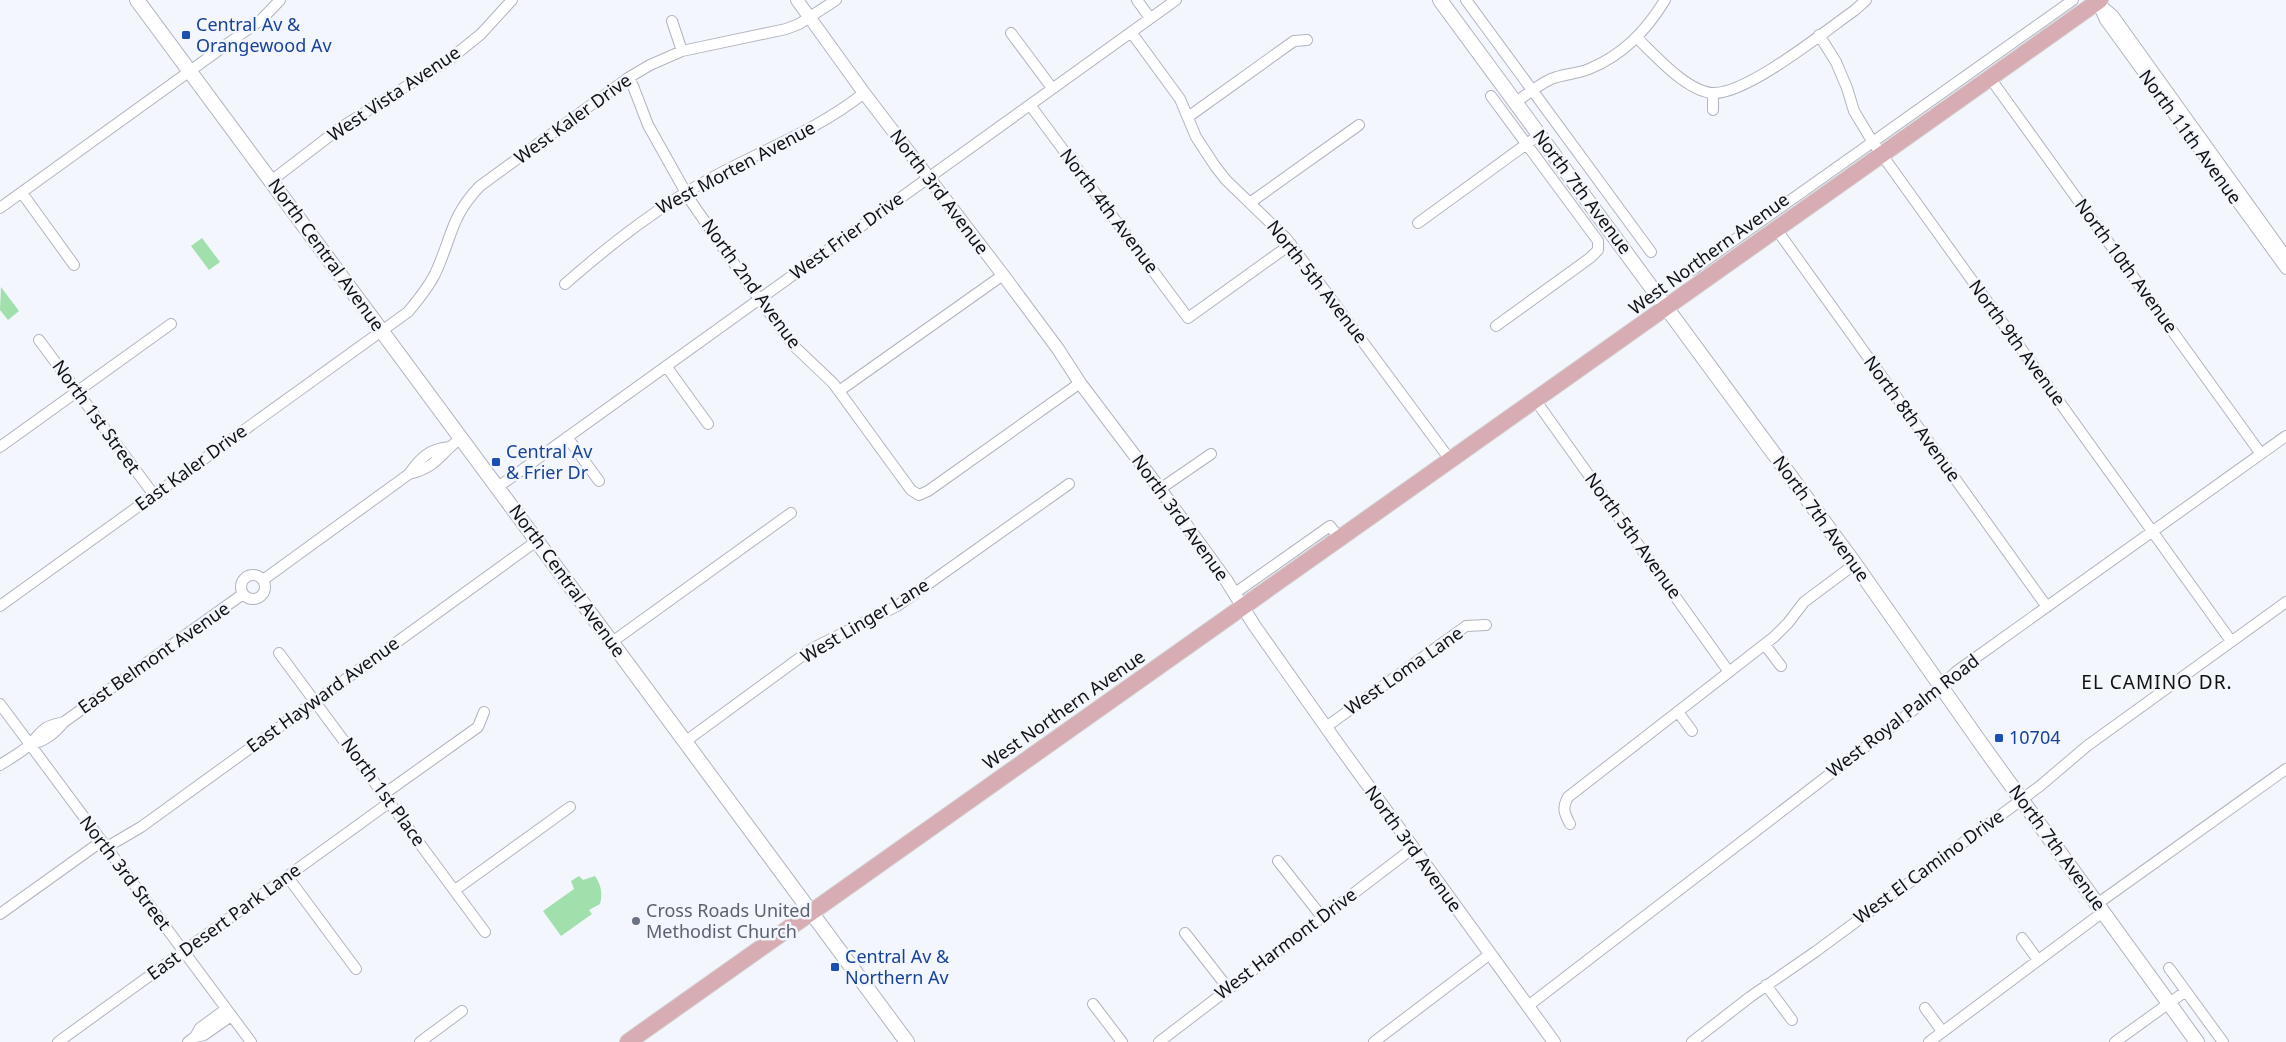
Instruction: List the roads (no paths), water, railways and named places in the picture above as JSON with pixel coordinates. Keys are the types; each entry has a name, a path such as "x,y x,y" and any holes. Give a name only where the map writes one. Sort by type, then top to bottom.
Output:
{"main road":[{"name":"North Central Avenue","path":"137,0 538,540 907,1042"},
{"name":"North 7th Avenue","path":"1440,0 1855,564 2197,1042"},
{"name":"West Northern Avenue","path":"628,1042 1777,230 1877,148 1990,78 2098,1"}],"street":[{"path":"0,208 262,19 280,0"},
{"name":"West Vista Avenue","path":"271,181 340,128 450,59 481,34 512,0"},
{"name":"North 3rd Avenue","path":"797,0 864,93 1058,349 1080,383 1235,593 1326,727 1554,1042"},
{"name":"West Kaler Drive","path":"382,331 408,312 435,275 461,208 480,186 628,78 650,65 682,51 786,29 810,17 836,0"},
{"path":"1137,0 1150,18"},
{"name":"West Frier Drive","path":"498,487 1176,0"},
{"name":"North 7th Avenue","path":"1466,0 1652,252"},
{"path":"1516,103 1552,79 1587,70 1621,52 1637,38 1654,18 1665,0"},
{"path":"1637,38 1674,74 1691,85 1713,93 1734,89 1756,79 1820,36 1866,0"},
{"name":"West Northern Avenue","path":"1692,270 1877,148 2072,0"},
{"name":"North 11th Avenue","path":"2098,1 2113,15 2286,256"},
{"name":"North 11th Avenue","path":"2098,1 2105,20 2286,270"},
{"path":"672,21 682,51"},
{"path":"1011,32 1052,88"},
{"name":"North 5th Avenue","path":"1131,32 1173,89 1196,136 1215,166 1226,180 1252,202 1291,244 1450,461"},
{"name":"North 9th Avenue","path":"1820,36 1836,62 1848,88 1854,111 1877,148 2231,641"},
{"path":"1188,117 1294,41 1307,40"},
{"name":"North 2nd Avenue","path":"628,78 651,131 686,192 759,299 794,345 839,391 911,490 919,495 928,491 1080,383"},
{"name":"North 10th Avenue","path":"1990,78 2261,454"},
{"name":"West Morten Avenue","path":"565,284 622,236 686,192 822,122 864,93"},
{"path":"1713,93 1713,110"},
{"path":"1491,96 1598,241 1598,250 1590,258 1496,326"},
{"name":"North 4th Avenue","path":"1030,105 1188,318 1291,244"},
{"path":"1252,202 1359,125"},
{"path":"1418,223 1539,135"},
{"path":"22,193 74,265"},
{"name":"North 8th Avenue","path":"1777,230 2047,608"},
{"path":"839,391 1003,275"},
{"path":"0,447 172,324"},
{"name":"East Kaler Drive","path":"0,606 382,331"},
{"name":"North 1st Street","path":"39,340 154,495"},
{"path":"666,366 708,424"},
{"name":"North 5th Avenue","path":"1536,401 1729,672"},
{"name":"West Royal Palm Road","path":"1528,1006 1925,700 1957,671 2286,436"},
{"path":"567,437 599,481"},
{"name":"East Belmont Avenue","path":"263,580 409,474 424,471 461,438"},
{"path":"1160,490 1211,454"},
{"name":"West Linger Lane","path":"686,741 818,645 897,606 1068,484"},
{"path":"612,642 791,513"},
{"path":"1235,593 1330,526 1340,539"},
{"name":"East Hayward Avenue","path":"0,914 104,844 142,827 538,540"},
{"path":"1570,824 1564,812 1564,804 1568,797 1764,644 1788,623 1804,602 1855,564"},
{"name":"East Belmont Avenue","path":"250,575 257,576 263,580 265,586 263,593 258,598 252,599 243,594 241,584 244,578 250,575"},
{"name":"East Belmont Avenue","path":"0,765 29,745 38,733 48,726 64,722 243,594"},
{"name":"West El Camino Drive","path":"1692,1042 1766,985 1815,952 2022,799 2087,746 2286,602"},
{"name":"West Loma Lane","path":"1326,727 1466,626 1486,625"},
{"path":"1764,644 1781,666"},
{"name":"North 1st Place","path":"279,653 485,932"},
{"name":"North 3rd Street","path":"0,704 250,1042"},
{"name":"East Desert Park Lane","path":"58,1042 287,876 478,727 484,712"},
{"path":"1678,712 1692,731"},
{"path":"1929,1042 2038,960 2100,908 2286,769"},
{"path":"455,890 570,807"},
{"name":"West Harmont Drive","path":"1159,1042 1413,848"},
{"path":"1278,861 1322,917"},
{"path":"287,876 356,969"},
{"path":"1185,933 1228,988"},
{"path":"2022,938 2038,960"},
{"path":"1374,1042 1490,954"},
{"path":"2169,968 2223,1042"},
{"path":"1766,985 1792,1020"},
{"path":"2115,1042 2186,990"},
{"path":"1093,1004 1122,1042"},
{"path":"1925,1008 1942,1031"},
{"path":"191,1039 204,1035 229,1012"},
{"path":"420,1042 462,1012"}],"place":[{"name":"Central Av & Orangewood Av","path":"186,35"},
{"name":"Central Av & Frier Dr","path":"496,462"},
{"name":"10704","path":"1999,738"},
{"name":"Cross Roads United Methodist Church","path":"636,921"},
{"name":"Central Av & Northern Av","path":"835,967"}],"district":[{"name":"EL CAMINO DR.","path":"2157,682"}]}
